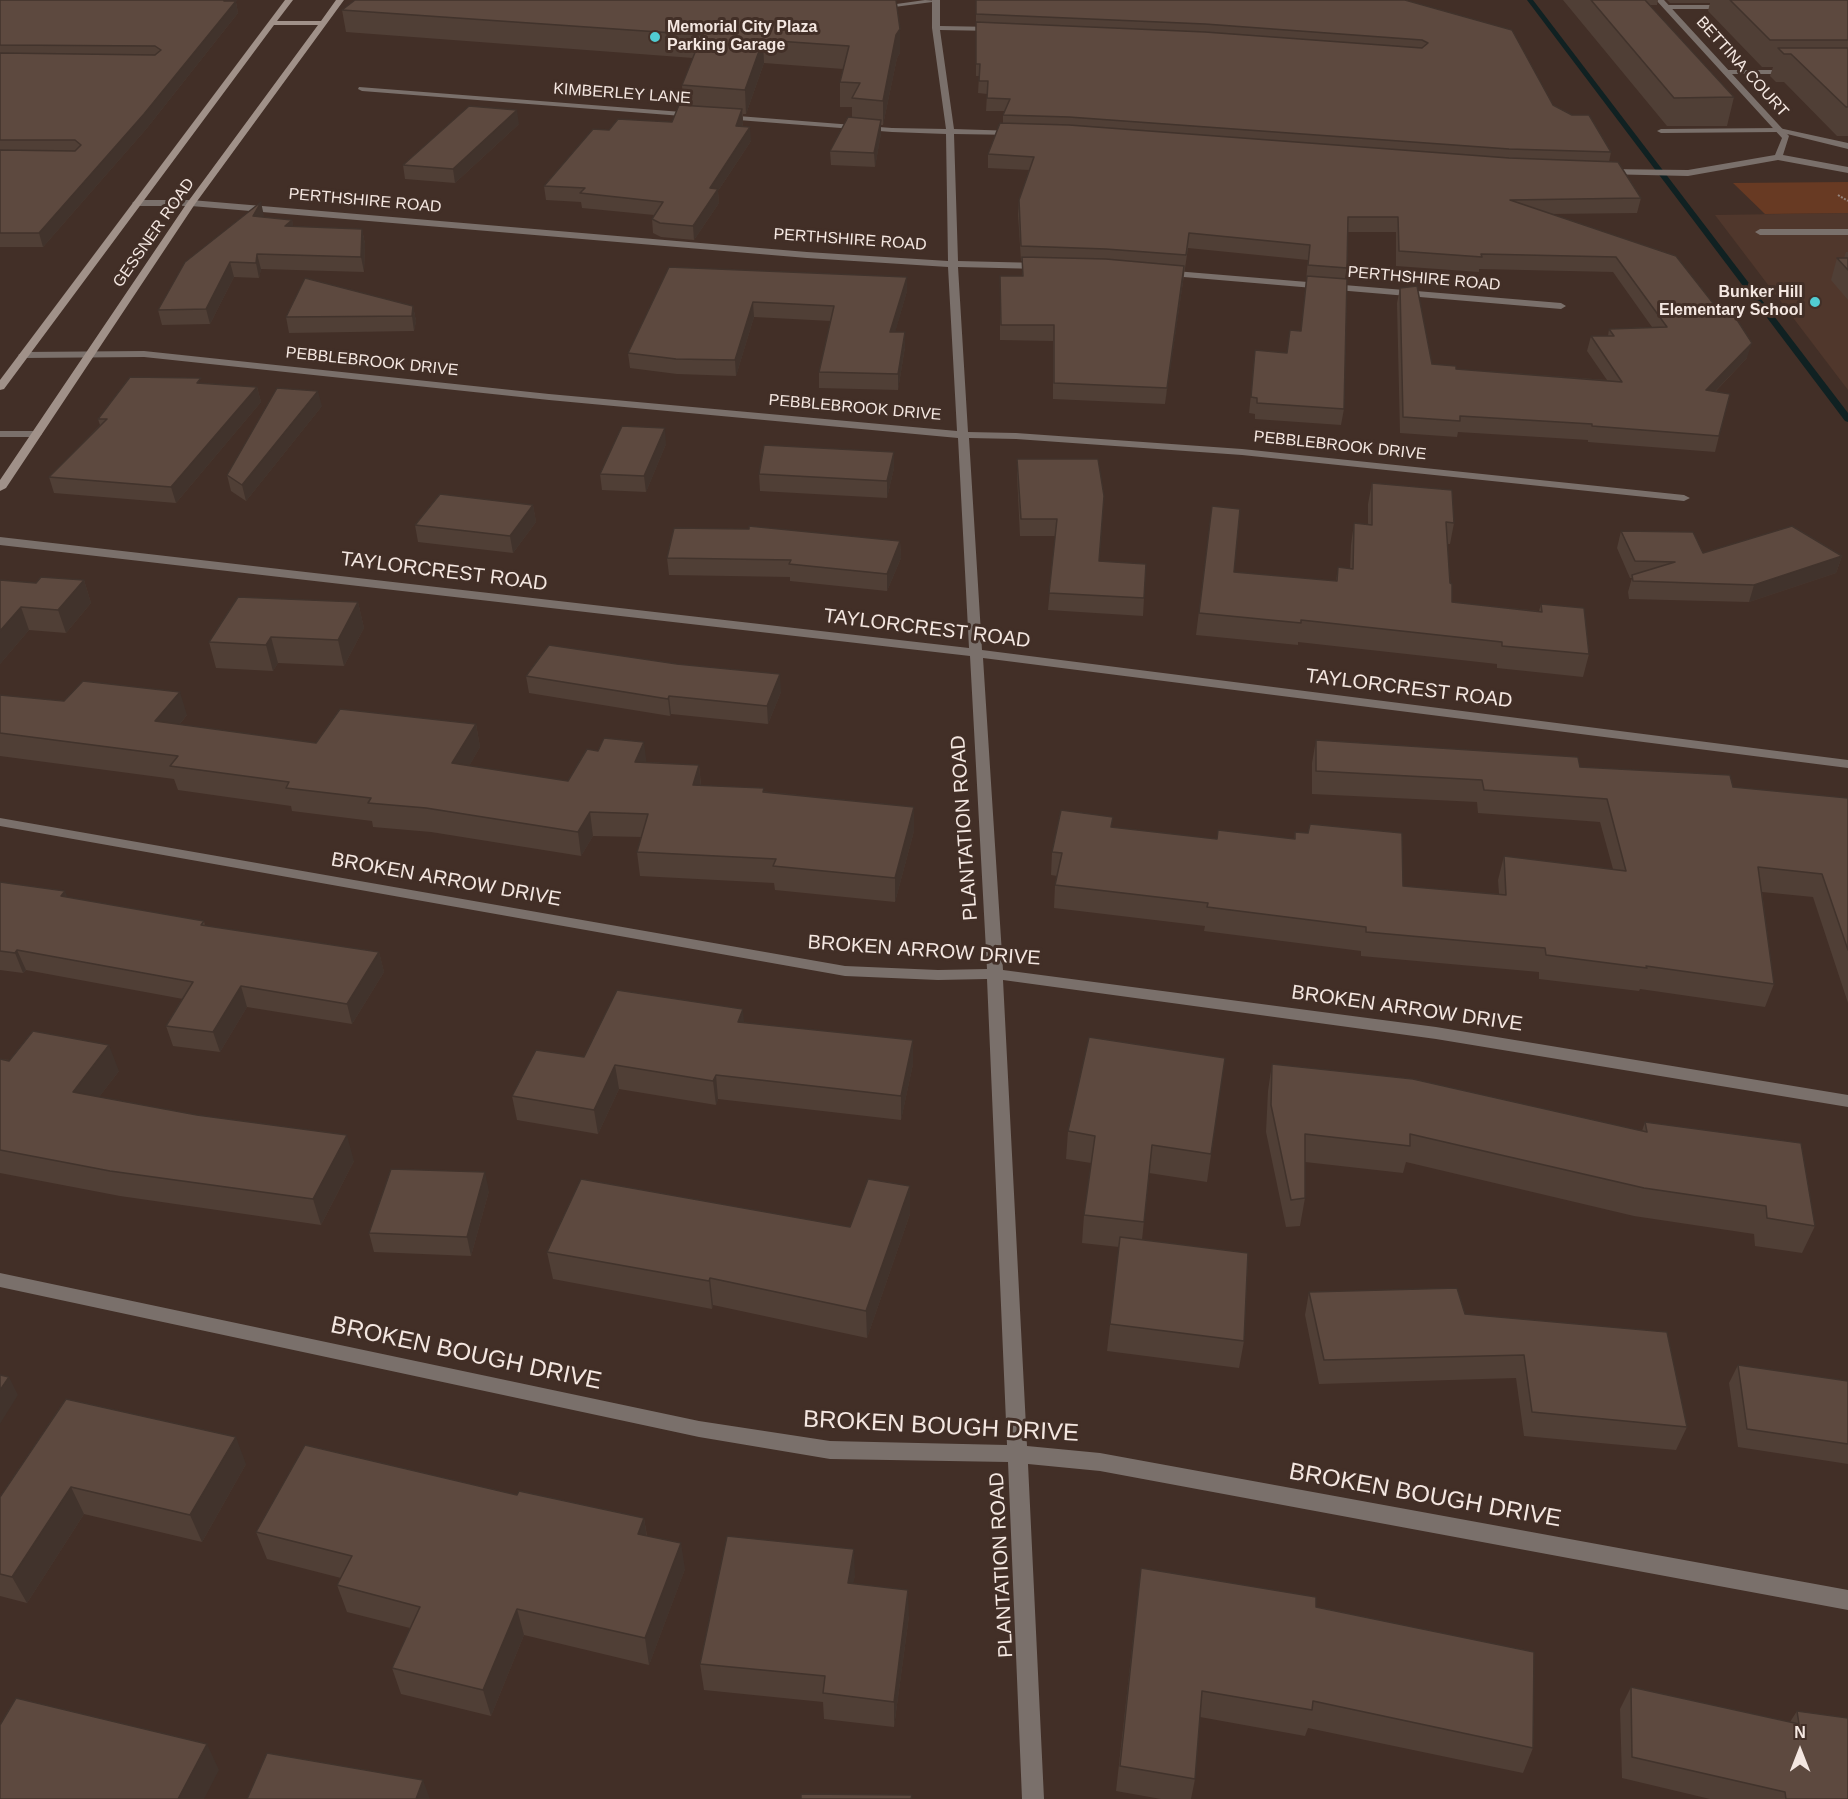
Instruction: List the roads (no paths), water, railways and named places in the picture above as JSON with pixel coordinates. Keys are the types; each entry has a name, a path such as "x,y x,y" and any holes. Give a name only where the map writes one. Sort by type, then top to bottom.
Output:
{"main road":[{"name":"GESSNER ROAD","path":"0,387 289,0"},
{"name":"GESSNER ROAD","path":"0,488 191,204 340,0"},
{"path":"271,23 323,23"}],"street":[{"path":"868,8 936,1"},
{"name":"PLANTATION ROAD","path":"936,1 936,28 950,131 953,264 995,974 1033,1799"},
{"path":"1663,3 1735,6"},
{"name":"BETTINA COURT","path":"1663,3 1786,138 1778,157"},
{"path":"936,28 1002,30"},
{"path":"1727,72 1804,72"},
{"name":"KIMBERLEY LANE","path":"362,89 704,116"},
{"name":"KIMBERLEY LANE","path":"715,116 892,130 1027,133"},
{"path":"1661,131 1779,130 1848,147"},
{"path":"1595,171 1688,173 1778,157 1848,170"},
{"name":"PERTHSHIRE ROAD","path":"136,203 191,204 795,254 953,264 1047,266"},
{"path":"1760,232 1848,232"},
{"name":"PERTHSHIRE ROAD","path":"1152,272 1561,306"},
{"name":"PEBBLEBROOK DRIVE","path":"23,355 144,354 549,397 964,435 1017,436 1242,452 1684,498"},
{"path":"0,434 37,434"},
{"name":"TAYLORCREST ROAD","path":"0,541 975,653 1848,764"},
{"name":"BROKEN ARROW DRIVE","path":"0,822 754,957 845,971 938,975 995,974 1436,1033 1848,1101"},
{"name":"BROKEN BOUGH DRIVE","path":"0,1280 699,1429 830,1450 1018,1454 1100,1462 1848,1600"}],"waterway":[{"path":"1530,0 1848,419"}],"place":[{"name":"Memorial City Plaza Parking Garage","path":"655,37"},
{"name":"Bunker Hill Elementary School","path":"1815,302"}]}
